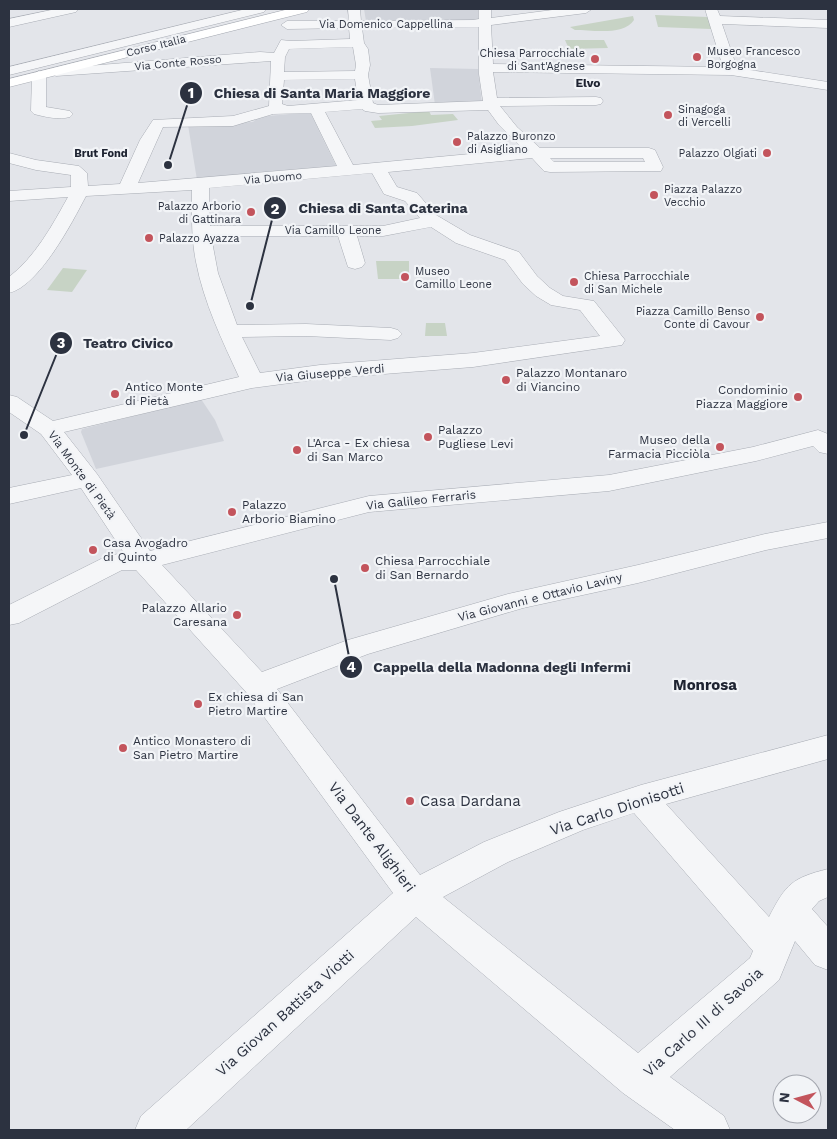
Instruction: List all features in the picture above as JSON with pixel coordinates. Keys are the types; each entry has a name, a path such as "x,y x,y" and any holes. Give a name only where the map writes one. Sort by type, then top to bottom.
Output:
{"main road":[{"name":"Corso Italia","path":"10,79 43,74 243,24 286,19 303,9"}],"street":[{"path":"9,23 72,9"},
{"name":"Corso Italia","path":"10,79 260,9"},
{"path":"354,9 357,43 362,49 362,75 366,104 370,108 596,101"},
{"path":"485,9 486,68 491,103 517,135 537,153"},
{"name":"Via Domenico Cappellina","path":"286,19 354,24 485,23 586,9"},
{"path":"205,12 243,24"},
{"path":"731,72 713,14 828,24"},
{"path":"286,19 286,45"},
{"path":"278,108 276,104 278,57 280,51 286,45 357,43"},
{"name":"Via Conte Rosso","path":"43,74 260,56 278,57"},
{"path":"486,68 661,68 731,72 828,86"},
{"path":"43,74 39,111 65,114"},
{"path":"277,76 362,75"},
{"path":"127,188 148,140 158,123 233,121 244,119 259,111 278,108 288,110 366,104"},
{"path":"316,108 348,171"},
{"name":"Via Duomo","path":"9,196 200,184 537,153 649,153 655,167 550,167 537,153"},
{"path":"9,158 36,165 73,170 79,174 80,191 41,256 19,280 9,287"},
{"path":"378,168 390,190 411,197 432,220"},
{"path":"200,184 201,231 207,272 252,381"},
{"name":"Via Camillo Leone","path":"201,231 346,232 383,230 432,220"},
{"name":"Via Giuseppe Verdi","path":"49,429 252,381 320,372 472,360 614,340 587,305 558,302 530,280 512,256 463,239 432,220"},
{"path":"346,232 355,263"},
{"path":"230,331 307,323 391,334"},
{"name":"Via Monte di Pietà","path":"9,402 49,429 88,479 143,560"},
{"name":"Via Galileo Ferraris","path":"9,616 117,562 143,560 369,504 609,483 823,442"},
{"path":"9,496 88,479"},
{"name":"Via Giovanni e Ottavio Laviny","path":"257,685 358,647 518,600 638,574 765,542 828,530"},
{"name":"Via Dante Alighieri","path":"143,560 257,685 415,896 638,1080 710,1130"},
{"name":"Via Carlo Dionisotti","path":"415,896 496,852 571,821 641,798 828,747"},
{"path":"641,798 772,947"},
{"name":"Via Carlo III di Savoia","path":"638,1080 765,968 772,947 811,934 806,891 828,883"},
{"name":"Via Giovan Battista Viotti","path":"156,1130 415,896"}],"shaded area":[{"path":"364,9 478,9 478,21 443,21 442,18 437,18 437,21 366,21"},
{"path":"430,68 478,69 482,104 435,105"},
{"path":"310,112 338,170 197,180 188,125 253,122 258,117"},
{"path":"201,399 215,420 224,441 96,469 81,432 82,429"}],"green space":[{"path":"655,15 708,17 711,29 658,27"},
{"path":"633,16 634,20 629,25 615,30 575,30 570,27"},
{"path":"565,40 604,40 608,48 569,49"},
{"path":"429,111 431,115 453,114 458,120 412,126 375,128 371,121 382,120 379,116"},
{"path":"376,261 409,261 409,279 378,279"},
{"path":"63,268 87,270 72,292 47,290"},
{"path":"426,323 445,323 447,336 425,336"}],"place":[{"name":"Museo Francesco Borgogna","path":"697,57"},
{"name":"Chiesa Parrocchiale di Sant'Agnese","path":"595,59"},
{"name":"Sinagoga di Vercelli","path":"668,115"},
{"name":"Palazzo Buronzo di Asigliano","path":"457,142"},
{"name":"Palazzo Olgiati","path":"767,153"},
{"name":"Chiesa di Santa Maria Maggiore","path":"168,165"},
{"name":"Piazza Palazzo Vecchio","path":"654,195"},
{"name":"Palazzo Arborio di Gattinara","path":"251,212"},
{"name":"Palazzo Ayazza","path":"149,238"},
{"name":"Museo Camillo Leone","path":"405,277"},
{"name":"Chiesa Parrocchiale di San Michele","path":"574,282"},
{"name":"Chiesa di Santa Caterina","path":"250,306"},
{"name":"Piazza Camillo Benso Conte di Cavour","path":"760,317"},
{"name":"Palazzo Montanaro di Viancino","path":"506,380"},
{"name":"Antico Monte di Pietà","path":"115,394"},
{"name":"Condominio Piazza Maggiore","path":"798,397"},
{"name":"Teatro Civico","path":"24,435"},
{"name":"Palazzo Pugliese Levi","path":"428,437"},
{"name":"Museo della Farmacia Picciòla","path":"720,447"},
{"name":"L'Arca - Ex chiesa di San Marco","path":"297,450"},
{"name":"Palazzo Arborio Biamino","path":"232,512"},
{"name":"Casa Avogadro di Quinto","path":"93,550"},
{"name":"Chiesa Parrocchiale di San Bernardo","path":"365,568"},
{"name":"Cappella della Madonna degli Infermi","path":"334,579"},
{"name":"Palazzo Allario Caresana","path":"237,615"},
{"name":"Ex chiesa di San Pietro Martire","path":"198,704"},
{"name":"Antico Monastero di San Pietro Martire","path":"123,748"},
{"name":"Casa Dardana","path":"410,801"}],"district":[{"name":"Elvo","path":"588,83"},
{"name":"Brut Fond","path":"101,153"},
{"name":"Monrosa","path":"705,685"}]}
